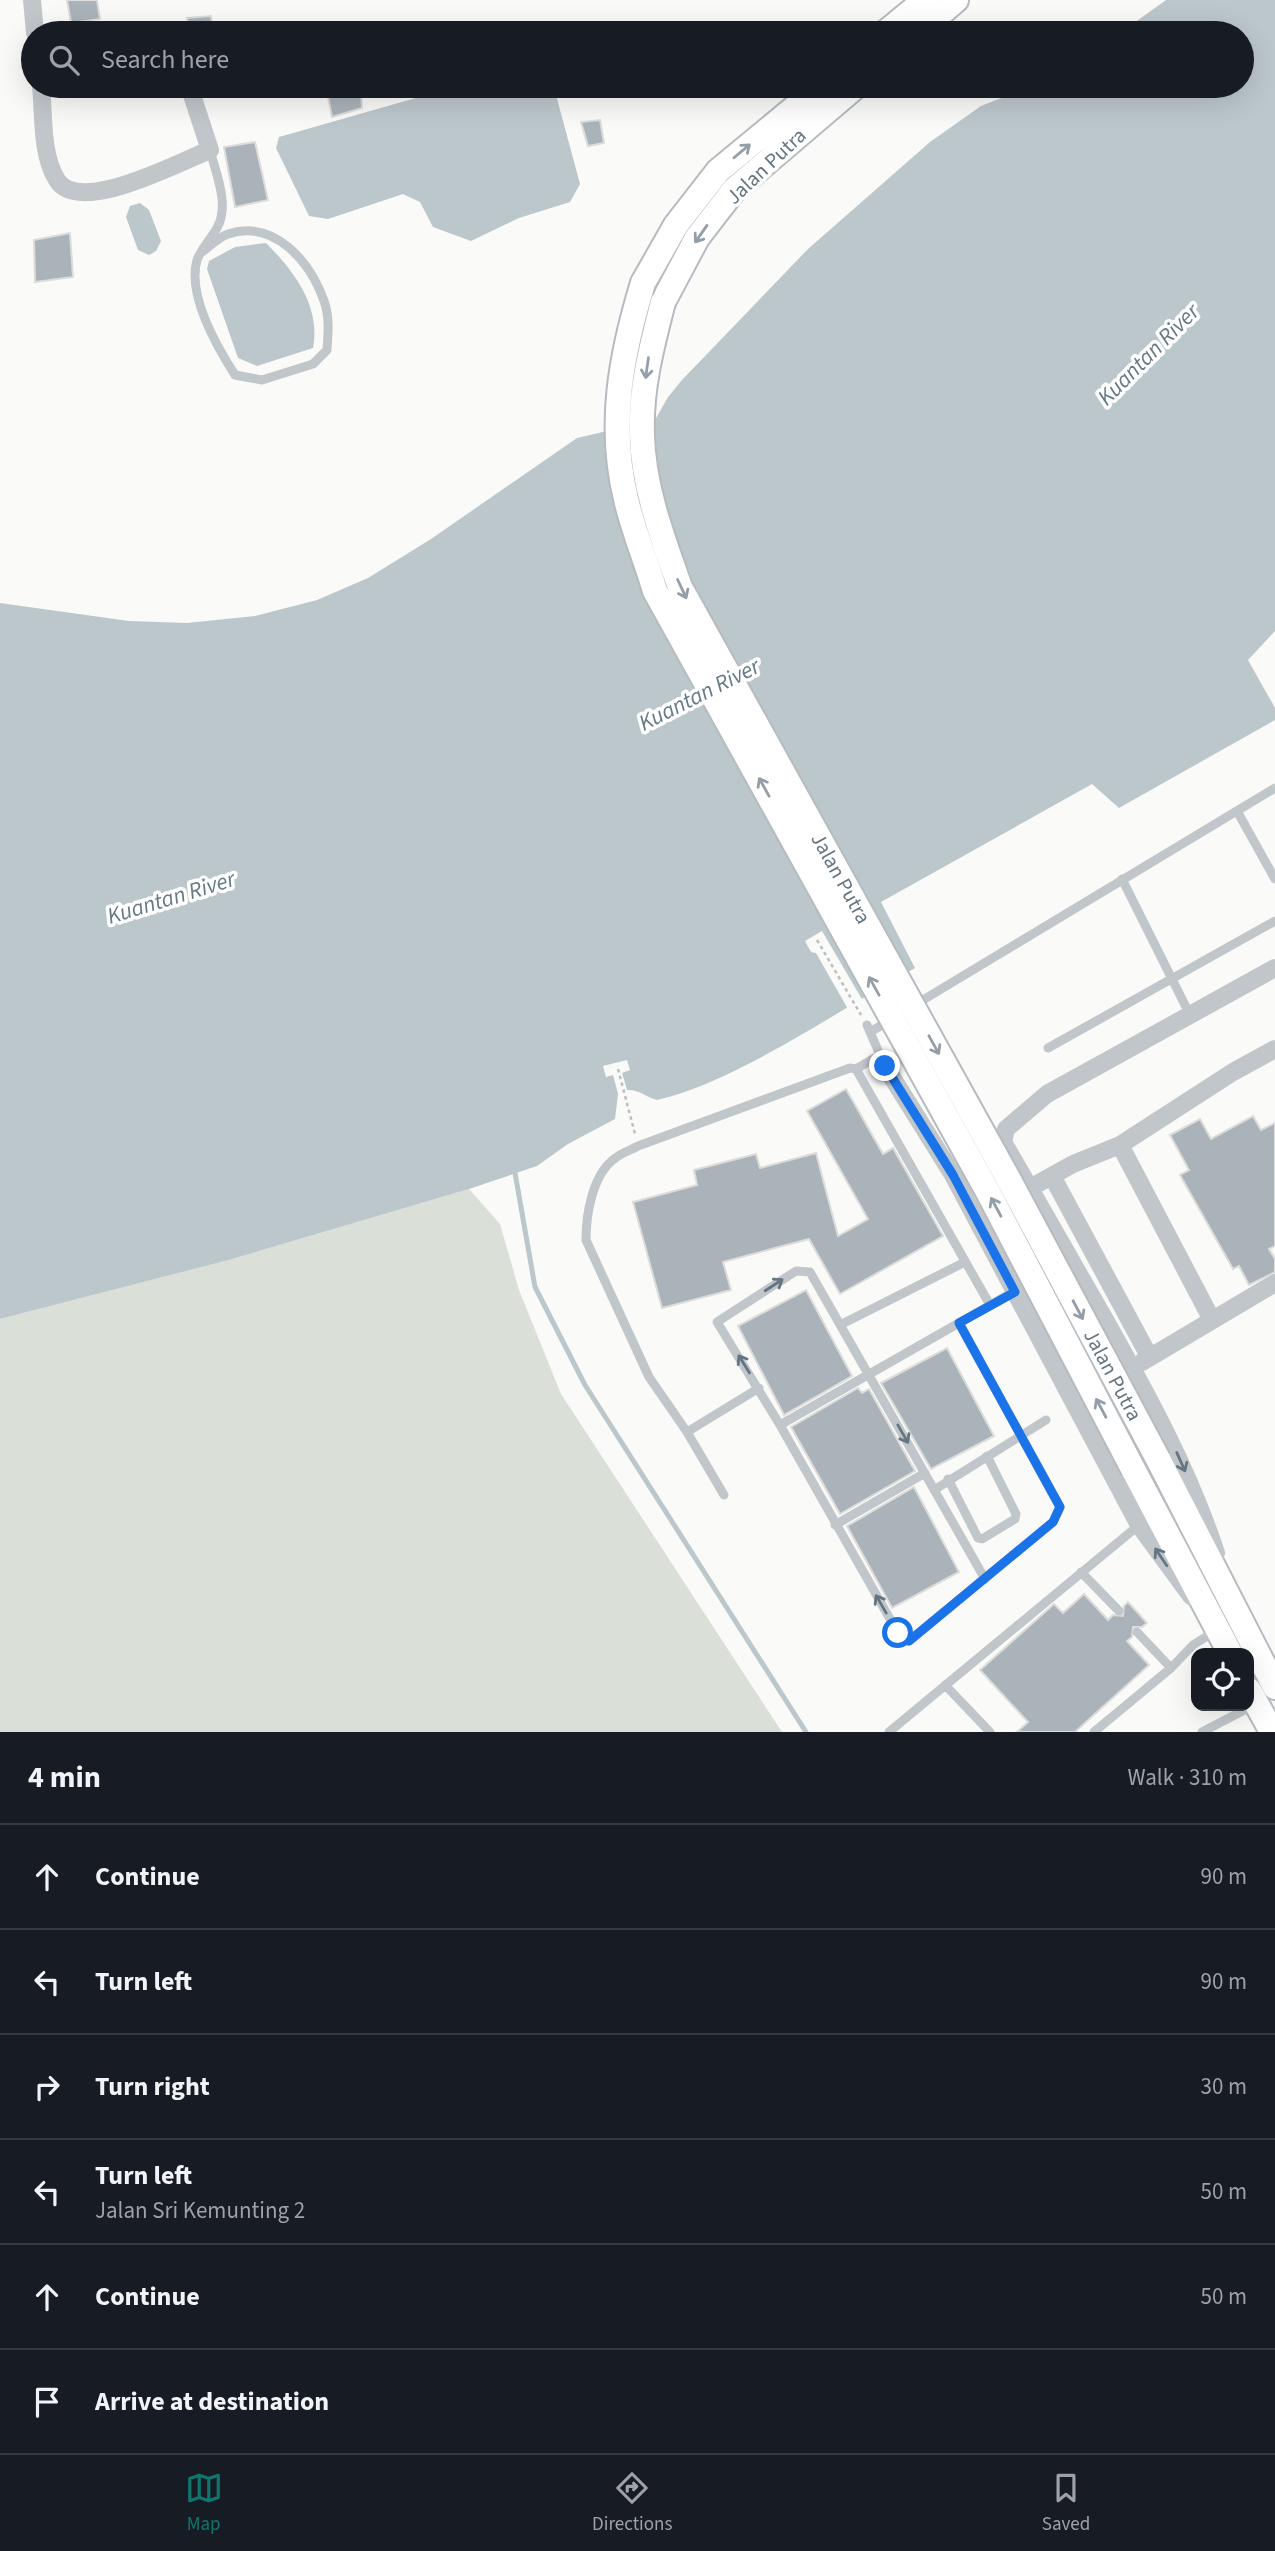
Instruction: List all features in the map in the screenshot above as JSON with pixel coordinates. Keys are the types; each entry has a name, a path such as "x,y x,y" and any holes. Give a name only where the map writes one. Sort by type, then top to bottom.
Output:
{"main road":[{"path":"900,21 925,0"},
{"path":"932,21 956,0"},
{"name":"Jalan Putra","path":"806,98 718,171 676,225 643,283 626,337 618,393 617,445 626,499 655,590 981,1180 1133,1469 1224,1622 1275,1687"},
{"name":"Jalan Putra","path":"842,98 734,190 698,237 663,302 647,364 642,435 661,534 680,587 1009,1180 1157,1459 1224,1622 1229,1648"},
{"path":"1254,1700 1272,1732"}],"street":[{"path":"32,0 35,21"},
{"path":"42,98 49,162 57,180 67,191 85,194 109,190 210,150 192,98"},
{"path":"1224,1622 1202,1511 1170,1437 1003,1142 1006,1129 1047,1094 1275,968"},
{"path":"1030,1188 1120,1145 1233,1072 1275,1049"},
{"path":"882,1060 921,1129 953,1175 1139,1525 1169,1569 1224,1622"},
{"path":"921,1129 958,1151"},
{"path":"953,1175 953,1162 958,1151 979,1139 1003,1142"},
{"path":"1120,1145 1212,1320"},
{"path":"1052,1176 1149,1356"},
{"path":"1133,1370 1149,1356 1275,1283"}],"lane":[{"path":"202,252 226,234 247,230 279,237 306,266 325,302 329,323 327,350 313,365 262,380 235,375 213,340 195,276 202,252 218,226 223,207 210,150"},
{"path":"724,1495 687,1432 649,1377 586,1240 586,1221 605,1169 614,1158 638,1146 850,1069 882,1060 868,1029 1275,788"},
{"path":"1237,811 1275,878"},
{"path":"1122,879 1190,1017"},
{"path":"1048,1048 1275,921"},
{"path":"856,1069 990,1305"},
{"path":"840,1325 965,1262"},
{"path":"959,1323 1060,1507 1053,1522 985,1579 909,1641 898,1633 780,1424 717,1322 796,1271 804,1269 810,1272 985,1579"},
{"path":"780,1424 1015,1292"},
{"path":"687,1432 759,1388"},
{"path":"934,1490 1045,1420"},
{"path":"948,1479 978,1538 982,1539 1015,1519 1016,1514 987,1456"},
{"path":"835,1525 925,1473"},
{"path":"889,1732 1139,1525"},
{"path":"1081,1572 1119,1611"},
{"path":"1094,1732 1171,1668 1193,1645 1224,1622"},
{"path":"1138,1632 1171,1668"},
{"path":"945,1685 990,1732"},
{"path":"1202,1732 1232,1711"}],"path":[{"path":"817,940 868,1029"},
{"path":"618,1069 636,1140"}],"shaded area":[{"path":"469,1189 500,1224 519,1290 561,1394 782,1732 0,1732 0,1319 229,1260"}],"water":[{"name":"Kuantan River","path":"1166,0 1275,0 1275,631 1248,660 1275,708 1275,720 1119,808 1092,784 881,902 915,968 754,1061 688,1091 657,1100 633,1090 623,1091 618,1094 615,1119 568,1144 537,1166 469,1189 229,1260 0,1319 0,603 129,621 187,623 255,616 317,600 368,578 431,539 577,438 655,420 682,380 808,249 930,142 981,106 1001,98 1254,98 1254,21 1137,21"},
{"path":"416,98 557,98 580,184 570,202 519,218 471,241 433,227 420,202 403,194 328,219 309,216 276,148 279,137"},
{"path":"140,203 149,210 161,241 156,251 149,255 138,250 126,217 130,206"},
{"path":"266,243 286,265 303,290 313,318 313,348 257,366 238,358 207,269 209,261 235,247"}],"pier":[{"path":"822,931 863,1001 848,1009 816,953 811,952 805,941"},
{"path":"627,1060 630,1070 622,1073 628,1093 621,1096 621,1105 613,1075 606,1077 603,1066"}],"building":[{"path":"67,0 97,0 100,19 71,21"},
{"path":"211,16 212,21 187,21 187,18"},
{"path":"328,98 362,98 362,108 332,117"},
{"path":"600,120 604,143 588,146 581,122"},
{"path":"255,142 268,200 235,207 224,147"},
{"path":"70,233 73,277 35,282 34,240"},
{"path":"846,1089 883,1154 893,1148 943,1236 840,1294 809,1239 723,1262 731,1290 662,1308 633,1202 697,1185 694,1170 756,1154 760,1168 816,1153 838,1236 868,1219 807,1111"},
{"path":"1253,1116 1261,1130 1275,1123 1275,1246 1269,1249 1275,1259 1275,1272 1249,1285 1239,1266 1233,1269 1180,1175 1189,1170 1170,1135 1200,1119 1211,1139"},
{"path":"806,1290 852,1376 784,1415 738,1326"},
{"path":"947,1348 994,1436 931,1469 881,1383"},
{"path":"858,1388 862,1393 869,1389 915,1471 840,1514 791,1427"},
{"path":"914,1487 959,1572 892,1608 847,1526"},
{"path":"1084,1594 1108,1620 1113,1615 1123,1616 1124,1606 1128,1602 1147,1623 1142,1627 1133,1627 1132,1637 1127,1641 1149,1665 1075,1732 1017,1732 1028,1722 980,1670 1054,1604 1063,1613"}],"waterway":[{"path":"515,1173 535,1287 585,1385 806,1732"}],"route":[{"path":"885,1066 921,1129 953,1175 1015,1292 959,1323 1060,1507 1053,1522 909,1641 898,1633"}]}
